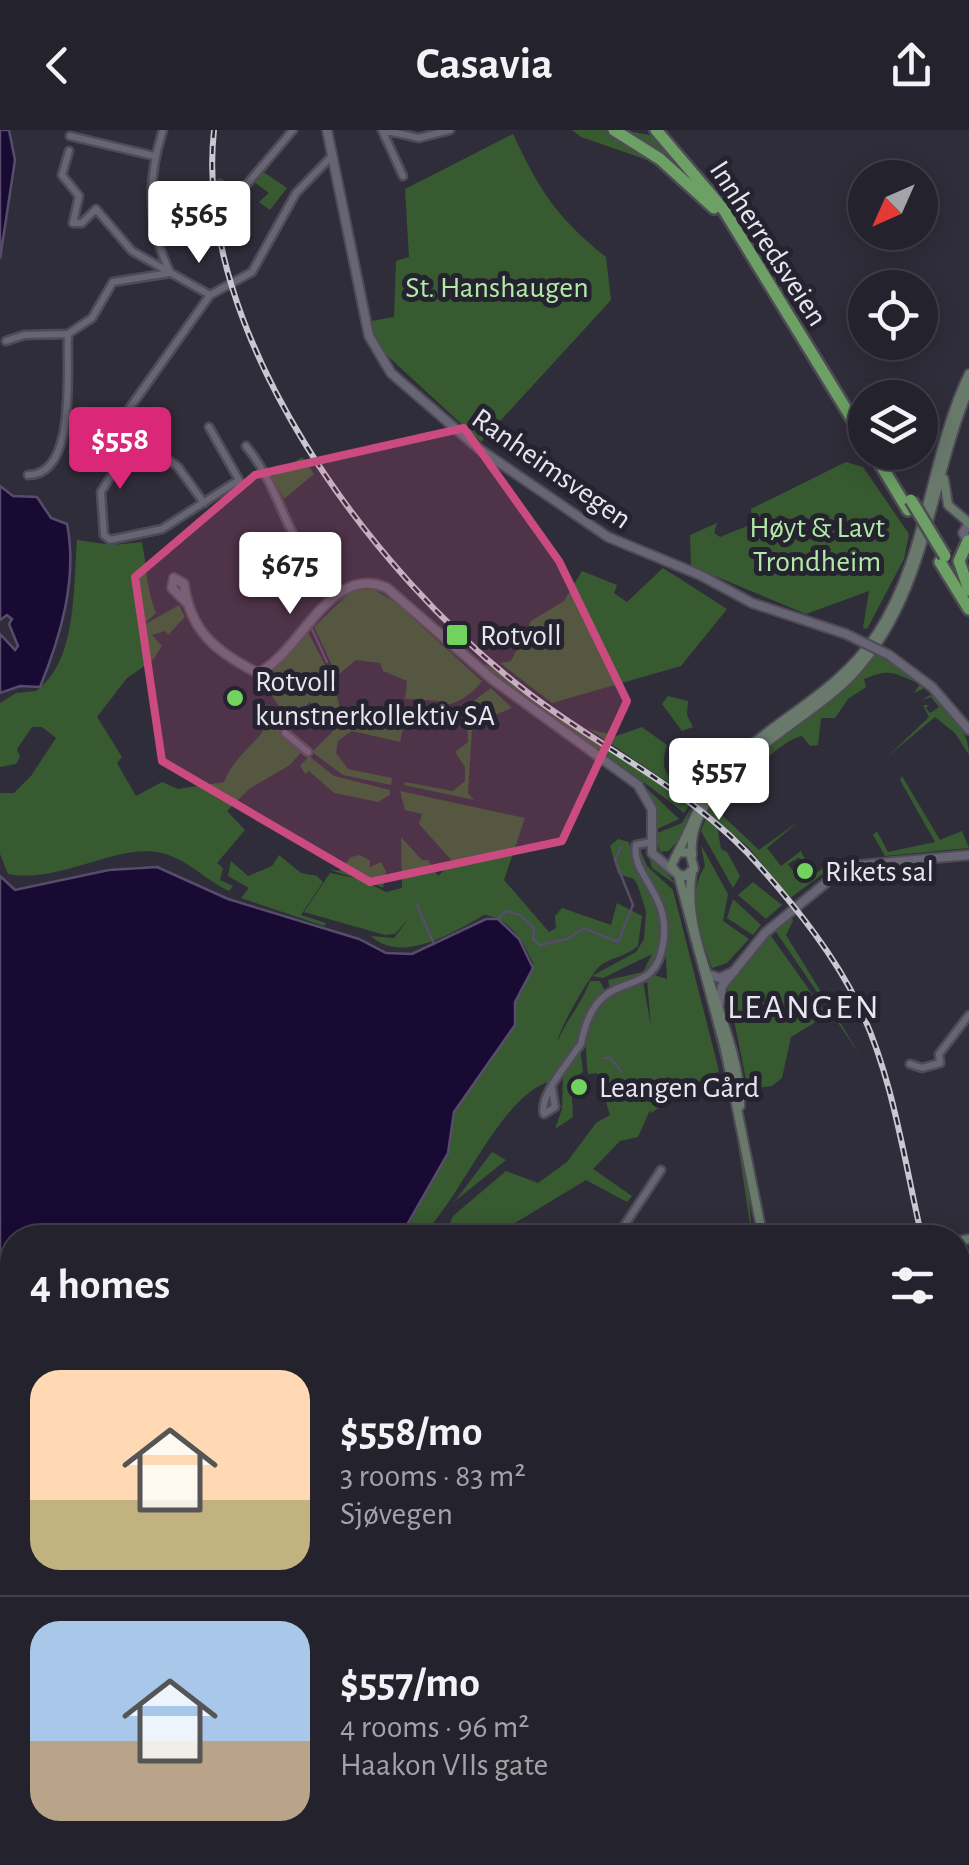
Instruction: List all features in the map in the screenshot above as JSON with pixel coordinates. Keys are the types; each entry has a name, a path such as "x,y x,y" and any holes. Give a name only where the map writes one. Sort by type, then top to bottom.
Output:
{"highway":[{"path":"614,130 660,159 728,221"},
{"name":"Innherredsveien","path":"655,130 707,188 848,413"},
{"name":"Innherredsveien","path":"672,130 744,230 848,398"},
{"path":"885,470 942,558 969,609"},
{"path":"891,470 909,505"},
{"path":"968,542 959,561 969,592"},
{"path":"942,558 969,592"}],"main road":[{"path":"740,1115 676,873 676,854 701,801 724,771 824,694 877,633 903,581 944,438 969,374"},
{"path":"757,1225 732,1049 692,908 692,855 699,820 728,776 828,699 882,637 918,558 969,388"},
{"path":"946,455 945,498 954,513 969,523"},
{"path":"676,854 692,855"},
{"path":"676,873 692,872"}],"street":[{"path":"163,130 154,156 150,193 154,233 170,273"},
{"path":"220,184 224,200 230,200 293,130"},
{"path":"383,130 419,138 450,130"},
{"path":"383,130 403,176"},
{"name":"Ranheimsvegen","path":"330,131 330,158 356,260 372,348 391,373 478,448 608,538 700,575 752,603 847,634 889,655 932,687 969,730"},
{"path":"70,136 154,156"},
{"path":"69,152 62,168 64,180 78,196 74,223 82,223 96,209 132,251 210,295"},
{"path":"204,503 178,467 127,428 124,416 210,295 252,272 296,194 330,158"},
{"path":"250,159 258,168"},
{"path":"6,341 24,335 68,334 92,318 113,282 170,273"},
{"path":"28,475 47,468 63,436 68,334"},
{"path":"137,435 101,492 104,535 110,540 149,535 240,480 209,427"},
{"path":"246,446 266,470 294,545 314,574 338,595"},
{"path":"968,542 962,533 969,523"},
{"path":"186,603 199,632 258,673 338,595 360,582 387,588 492,679 628,775 652,809 652,853 676,873"},
{"path":"285,733 308,752"},
{"path":"552,1089 581,1044 594,1003 608,992 644,978 660,958 663,908 635,860 636,846 651,842"},
{"path":"652,853 676,854"},
{"path":"719,1004 720,994 765,933 839,872 860,865 969,855"},
{"path":"710,975 720,978 739,968"},
{"path":"910,1064 930,1068 940,1063 939,1054 969,1015"},
{"path":"624,1225 660,1170"}],"highlighted area":[{"path":"464,428 559,561 627,701 562,841 370,882 162,761 135,577 255,475"}],"green space":[{"path":"572,130 606,130 659,164 581,137"},
{"path":"622,130 654,136 692,177 689,179"},
{"name":"St. Hanshaugen","path":"513,134 551,202 606,257 611,300 481,442 379,348 371,321 394,317 396,261 409,257 405,189"},
{"path":"262,171 287,188 270,210 259,202 269,193 254,182"},
{"path":"302,457 314,474 284,499 271,477"},
{"name":"Høyt & Lavt Trondheim","path":"846,462 848,470 865,470 909,534 904,559 867,629 863,628 869,591 806,614 691,566 690,535 717,523 714,533 720,537 752,524 751,509"},
{"path":"77,540 112,545 142,542 156,613 142,626 179,605 185,617 168,635 165,631 152,635 162,646 153,660 127,678 97,717 122,757 117,763 136,796 162,782 178,789 224,782 269,721 303,750 290,765 249,789 227,811 245,830 217,863 223,868 220,880 233,886 229,891 180,860 145,851 48,873 8,874 0,854 0,793 14,793 31,776 56,738 42,727 32,727 17,749 20,757 16,764 0,767 0,703 16,693 36,691 60,661 71,622"},
{"path":"663,568 727,609 681,666 552,703 500,663 511,661 531,621 564,601 582,571 617,585 614,593 627,602"},
{"path":"352,590 375,590 396,603 482,681 463,698 439,706 439,701 405,699 407,681 383,671 380,663 356,660 337,676 314,627"},
{"path":"307,630 333,680 341,713 331,722 310,702 283,728 273,711 279,706 258,677 278,665"},
{"path":"876,652 924,685 923,689 914,693 920,684 892,673 864,679 866,687 848,699 835,718 821,718 818,745 810,746 802,736 782,746 745,780 723,816 759,850 799,821 767,848 781,866 801,851 805,860 798,858 788,864 802,883 829,864 831,868 790,898 748,847 708,812 744,768 834,694"},
{"path":"486,664 681,798 689,805 684,813 484,669"},
{"path":"491,688 512,708 476,723 472,731 468,793 474,800 404,785 405,782 453,791 465,781 465,767 455,752 468,742 467,725 419,716 464,708"},
{"path":"930,695 957,720 969,755 955,733 935,717 887,757 929,717 923,705 929,705 926,708 930,713 939,707 931,697 922,700"},
{"path":"668,696 688,701 687,715 693,727 682,731 662,704"},
{"path":"369,710 405,718 400,742 352,731 338,741 336,753 348,769 392,778 391,785 343,775 312,752 349,715"},
{"path":"642,727 667,745 664,764 669,776 699,789 692,799 589,729 616,736"},
{"path":"309,756 334,776 390,790 390,795 378,802 334,793 309,771 305,774 300,766"},
{"path":"902,776 940,840 962,831 969,848 885,856 873,835 877,831 888,852 935,842 900,780"},
{"path":"638,780 679,819 655,830 654,806"},
{"path":"400,791 525,818 504,880 549,932 556,928 555,916 562,908 611,925 617,903 642,916 638,946 601,965 590,978 569,1015 558,1041 590,981 600,981 604,989 586,1013 579,1041 556,1080 536,1088 500,1123 431,1225 409,1225 448,1153 454,1111 515,1025 514,1005 533,963 514,932 493,917 484,915 428,943 398,947 371,936 394,938 410,917 395,934 385,935 304,912 330,873 360,879 386,892 402,888 401,837 422,860 428,860 438,876 453,862 419,824 422,814 405,810"},
{"path":"692,806 680,838 669,851 660,852 655,834 682,823"},
{"path":"706,818 717,826 721,849 727,852 740,876 733,888 701,831"},
{"path":"618,839 629,842 657,898 664,930 657,956 644,970 652,954 603,978 592,976 636,952 644,939 646,911 638,886 634,879 618,874 610,846"},
{"path":"701,845 728,894 723,921 749,939 727,963 712,968 696,903 696,890 705,866"},
{"path":"639,847 647,866 673,890 719,1071 651,1113 650,1110 638,1137 620,1141 593,1169 632,1196 627,1202 586,1180 512,1225 449,1225 453,1216 506,1171 538,1183 567,1162 596,1123 610,1115 597,1073 588,1074 586,1039 593,1014 611,996 643,981 651,1027 647,979 654,975 667,979 663,901 639,862"},
{"path":"646,847 677,886 697,971 675,884 652,868"},
{"path":"279,855 301,873 317,876 323,882 301,915 326,923 324,926 241,898 249,888 228,876 231,861 248,876 272,866"},
{"path":"360,855 370,861 370,867 381,862 386,871 383,888 329,869 339,871 351,857"},
{"path":"753,882 782,905 766,919 738,895"},
{"path":"733,899 761,925 753,935 727,918"},
{"path":"790,913 793,921 786,935 860,1055 774,929"},
{"path":"769,933 827,1015 821,1012 814,1023 791,1037 782,1078 772,1086 748,1089 727,986"},
{"path":"641,972 625,983 610,989 608,980"},
{"path":"701,980 734,1107 751,1225 732,1105"},
{"path":"580,1046 583,1072 571,1080 573,1117 555,1129 562,1109 563,1076"},
{"path":"492,1152 506,1160 455,1201"}],"shaded area":[{"path":"0,130 9,130 15,160 0,259"},
{"path":"0,486 13,496 37,497 51,518 67,524 70,566 60,628 40,687 20,686 0,693 0,634 15,650 18,646 9,624 12,619 7,615 0,620"},
{"path":"157,867 228,899 359,939 386,953 412,954 486,919 498,919 519,939 533,968 515,1002 515,1025 454,1112 448,1153 407,1225 0,1225 0,876 15,890 109,870"}],"waterway":[{"path":"311,627 327,662"},
{"path":"498,919 506,911 520,915 534,928 533,939 540,945 567,939 584,928 618,942 633,905 615,860 621,847"},
{"path":"417,905 434,944"},
{"path":"604,1058 610,1058 622,1072"}],"railway":[{"path":"214,130 215,208 232,287 263,366 304,443 354,516 410,583 468,642 557,714 709,817 762,869 802,917 838,968 870,1032 896,1119 919,1225"}],"place":[{"name":"Rotvoll","path":"457,635"},
{"name":"Rotvoll kunstnerkollektiv SA","path":"235,698"},
{"name":"Rikets sal","path":"805,871"},
{"name":"Leangen Gård","path":"579,1087"}],"district":[{"name":"LEANGEN","path":"804,1006"}]}
